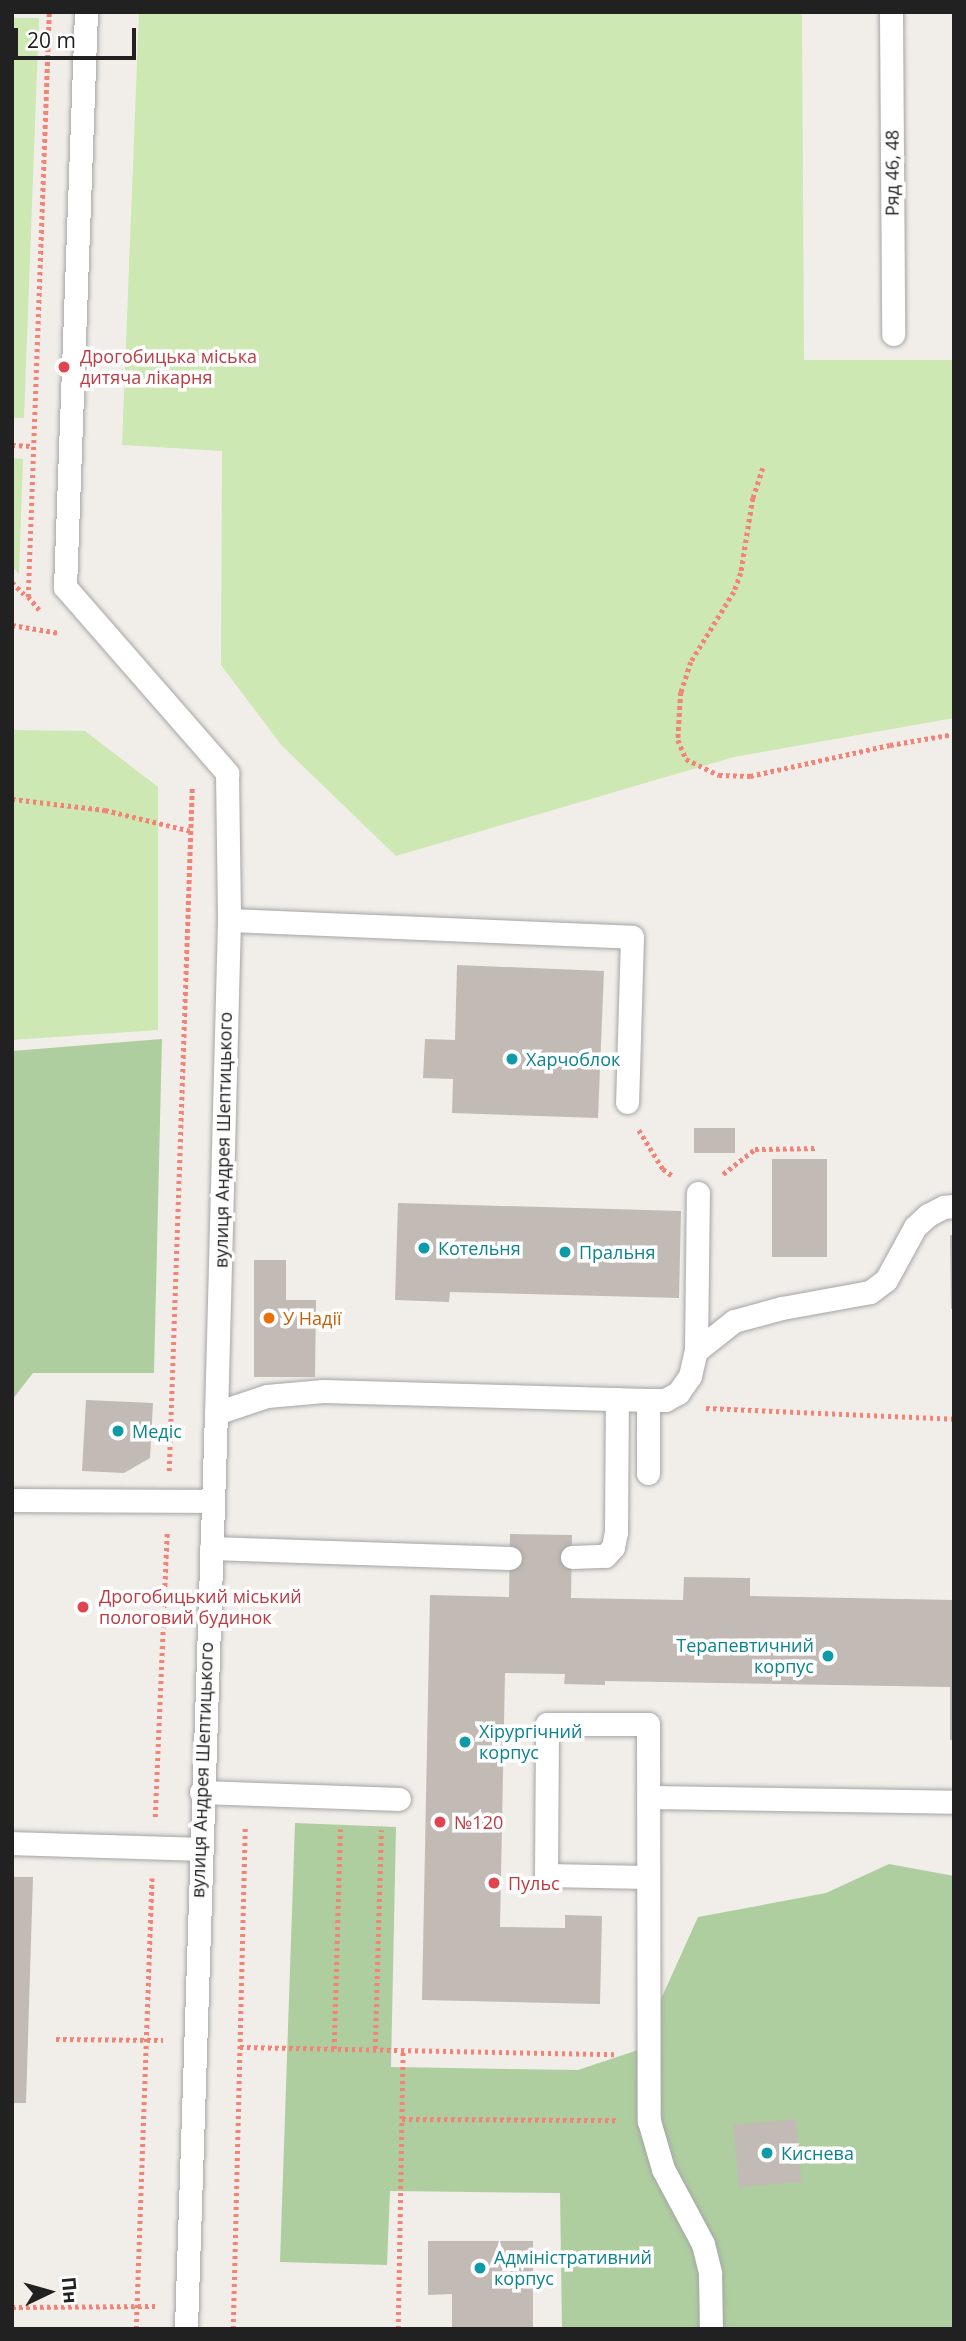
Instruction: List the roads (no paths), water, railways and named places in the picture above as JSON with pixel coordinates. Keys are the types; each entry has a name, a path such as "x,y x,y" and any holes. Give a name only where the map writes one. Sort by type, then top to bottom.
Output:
{"lane":[{"name":"вулиця Андрея Шептицького","path":"86,12 65,587 227,773 229,920 216,1413 193,2040 187,2317"},
{"name":"Ряд 46, 48","path":"891,12 893,334"},
{"path":"229,920 632,937 627,1102"},
{"path":"216,1413 267,1396 323,1391 617,1399 659,1399 678,1393 690,1376 696,1350 698,1193"},
{"path":"696,1350 734,1321 782,1308 870,1292 886,1280 915,1227 928,1215 944,1207 954,1206"},
{"path":"572,1557 605,1556 614,1547 617,1399"},
{"path":"648,1474 659,1399"},
{"path":"12,1500 213,1501"},
{"path":"211,1548 510,1558"},
{"path":"649,1877 545,1875 547,1724 648,1724 649,1797 649,1877 648,2055 649,2121 663,2169 703,2244 710,2273 711,2329"},
{"path":"201,1792 391,1798"},
{"path":"649,1797 954,1802"},
{"path":"12,1843 200,1849"}],"place":[{"name":"Дрогобицька міська дитяча лікарня","path":"64,367"},
{"name":"Харчоблок","path":"512,1059"},
{"name":"Котельня","path":"424,1248"},
{"name":"Пральня","path":"565,1252"},
{"name":"У Надії","path":"269,1318"},
{"name":"Медіс","path":"118,1431"},
{"name":"Дрогобицький міський пологовий будинок","path":"83,1607"},
{"name":"Терапевтичний корпус","path":"828,1656"},
{"name":"Хірургічний корпус","path":"465,1742"},
{"name":"№120","path":"440,1822"},
{"name":"Пульс","path":"494,1883"},
{"name":"Киснева","path":"767,2153"},
{"name":"Адміністративний корпус","path":"480,2268"}]}
